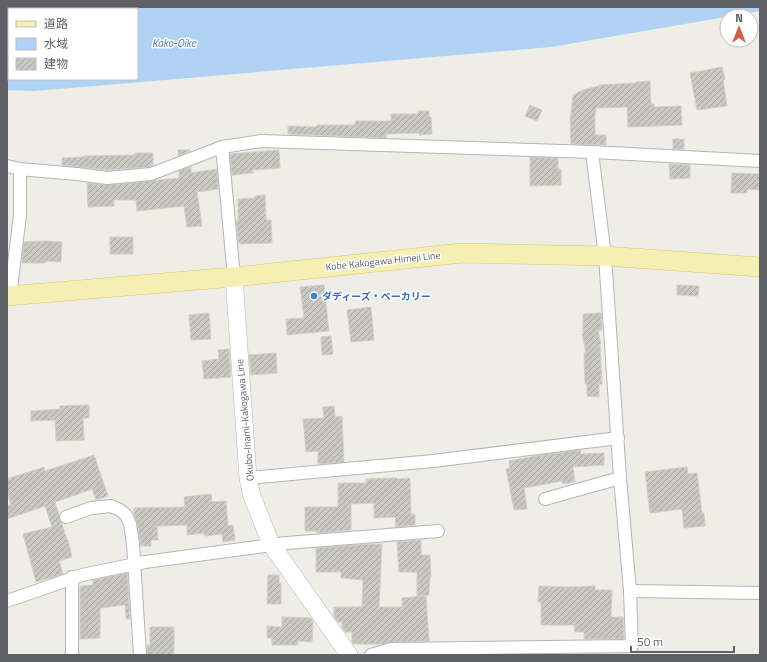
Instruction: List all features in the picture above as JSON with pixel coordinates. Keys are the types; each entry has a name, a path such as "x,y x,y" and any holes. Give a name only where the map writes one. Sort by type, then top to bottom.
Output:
{"main road":[{"name":"Kobe Kakogawa Himeji Line","path":"9,296 234,277 462,253 605,256 760,267"},
{"name":"Okubo-Inami-Kakogawa Line","path":"234,277 248,478 252,496 271,544 350,655"}],"street":[{"path":"7,166 20,169 107,178 151,174 222,147 261,141 592,152 760,161"},
{"path":"222,147 234,277"},
{"path":"371,655 391,649 632,646 630,591 620,478 605,256 592,152"},
{"path":"9,296 20,215 20,169"},
{"path":"248,478 433,461 618,438"},
{"path":"545,498 620,478"},
{"path":"66,517 91,508 111,506 120,510 126,515 130,524 135,564 140,655"},
{"path":"7,601 72,577 135,564 271,544 438,531"},
{"path":"72,577 72,655"},
{"path":"630,591 760,593"}],"water":[{"name":"Kako-Oike","path":"7,7 760,7 759,11 759,8 719,8 719,18 551,47 33,91 7,90"}],"building":[{"path":"722,67 725,79 723,80 727,106 697,110 690,73"},
{"path":"650,81 651,104 654,104 654,107 681,106 682,125 628,127 627,107 596,108 595,135 606,135 606,145 571,144 570,115 573,95 599,85"},
{"path":"530,105 542,110 537,121 525,116"},
{"path":"418,111 429,111 429,117 431,117 432,134 386,134 386,138 288,134 288,126 317,127 317,125 355,125 355,121 391,121 391,114 418,114"},
{"path":"673,139 684,139 684,149 673,149"},
{"path":"178,150 190,150 190,151 178,156"},
{"path":"279,150 280,168 253,170 253,173 232,175 230,154"},
{"path":"135,153 153,153 153,165 149,167 107,170 62,165 62,158 135,155"},
{"path":"530,157 558,158 558,169 561,169 561,185 530,186"},
{"path":"669,164 690,165 690,178 670,179"},
{"path":"191,167 191,173 217,169 218,189 197,192 202,226 187,227 184,206 137,211 136,200 114,200 114,206 88,207 87,183 108,185 179,178 179,171"},
{"path":"732,173 760,174 760,190 747,189 747,193 731,193"},
{"path":"265,195 266,220 271,220 272,243 239,244 236,221 238,221 238,199 255,198 255,196"},
{"path":"110,237 133,237 133,254 110,254"},
{"path":"24,242 62,242 61,262 45,261 45,263 22,263"},
{"path":"324,285 329,331 287,335 286,319 304,318 300,287"},
{"path":"677,285 699,286 698,296 677,295"},
{"path":"371,307 374,340 351,342 347,310"},
{"path":"209,313 211,339 191,340 189,315"},
{"path":"601,313 602,330 598,330 601,344 602,384 599,384 599,397 587,396 584,353 586,353 582,334 583,314"},
{"path":"331,336 333,354 322,355 321,337"},
{"path":"229,349 231,377 204,379 202,361 219,359 218,350"},
{"path":"276,353 277,373 251,375 249,355"},
{"path":"89,405 89,418 83,418 84,440 56,441 55,420 31,421 31,411 60,409 60,406"},
{"path":"334,406 335,417 342,416 344,462 318,464 318,451 306,452 303,419 324,418 323,407"},
{"path":"580,450 581,454 604,453 604,465 573,467 575,482 563,484 562,481 524,488 527,509 514,510 506,469 510,468 509,461"},
{"path":"94,455 108,496 96,500 92,489 55,502 72,557 59,561 63,574 36,582 23,534 52,527 45,506 7,519 7,506 11,505 7,492 7,479 44,467 45,471"},
{"path":"687,467 688,474 697,473 705,526 684,528 682,509 650,513 645,472"},
{"path":"410,478 411,514 415,514 415,525 396,527 395,517 374,518 374,503 351,504 351,530 317,533 317,531 305,531 305,507 338,507 338,483 366,483 366,479"},
{"path":"211,494 212,502 226,501 228,526 233,525 235,540 223,542 222,534 205,536 204,533 187,535 187,525 157,526 158,540 151,540 151,546 141,546 134,515 134,508 185,507 184,497"},
{"path":"421,540 421,555 430,555 431,577 429,595 417,596 417,572 399,572 397,542"},
{"path":"382,544 379,607 402,607 402,598 426,596 429,641 353,644 352,632 345,632 342,627 342,622 338,622 334,617 334,607 362,607 363,580 341,578 341,572 316,572 316,548"},
{"path":"127,573 130,619 126,619 125,605 100,608 100,638 80,639 80,586 93,585 93,580"},
{"path":"268,575 279,575 279,583 281,583 281,604 267,604"},
{"path":"539,586 595,586 595,590 612,590 611,617 623,617 624,639 584,639 584,632 575,632 574,625 541,625 541,602 538,602"},
{"path":"282,617 311,618 313,621 312,642 298,641 298,645 272,645 272,638 267,638 267,626 282,627"},
{"path":"150,627 174,627 174,655 147,655 147,645 150,645"},
{"path":"626,654 626,655 584,655"}],"place":[{"name":"ダディーズ・ベーカリー","path":"314,296"}]}
